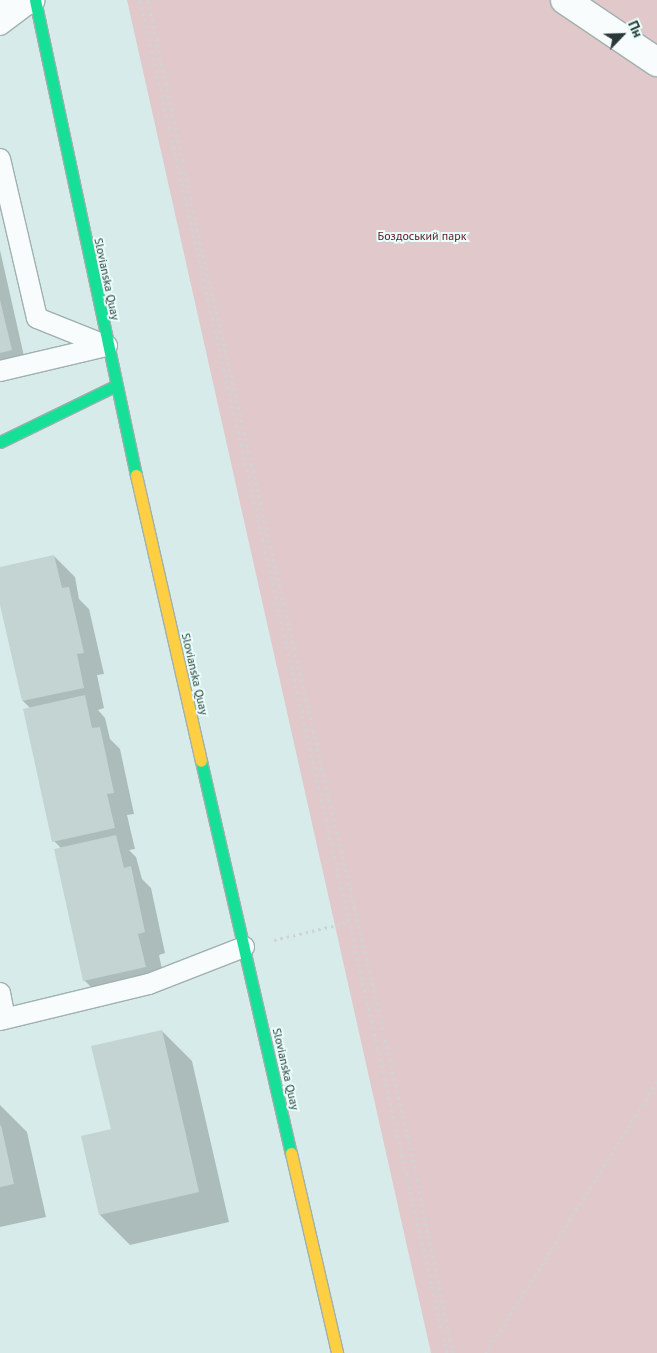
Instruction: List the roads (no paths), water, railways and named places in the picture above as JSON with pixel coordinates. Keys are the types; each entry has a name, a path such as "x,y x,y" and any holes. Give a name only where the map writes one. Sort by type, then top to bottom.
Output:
{"street":[{"path":"0,6 33,0"},
{"name":"Slovianska Quay","path":"33,0 106,346 336,1353"},
{"path":"565,0 657,62"},
{"path":"0,442 115,386"}],"lane":[{"path":"0,25 33,0"},
{"path":"0,159 37,318 106,346"},
{"path":"0,371 106,346"},
{"path":"0,993 3,1019 149,984 244,947"}],"park label":[{"name":"Боздоський парк","path":"422,236"}]}
